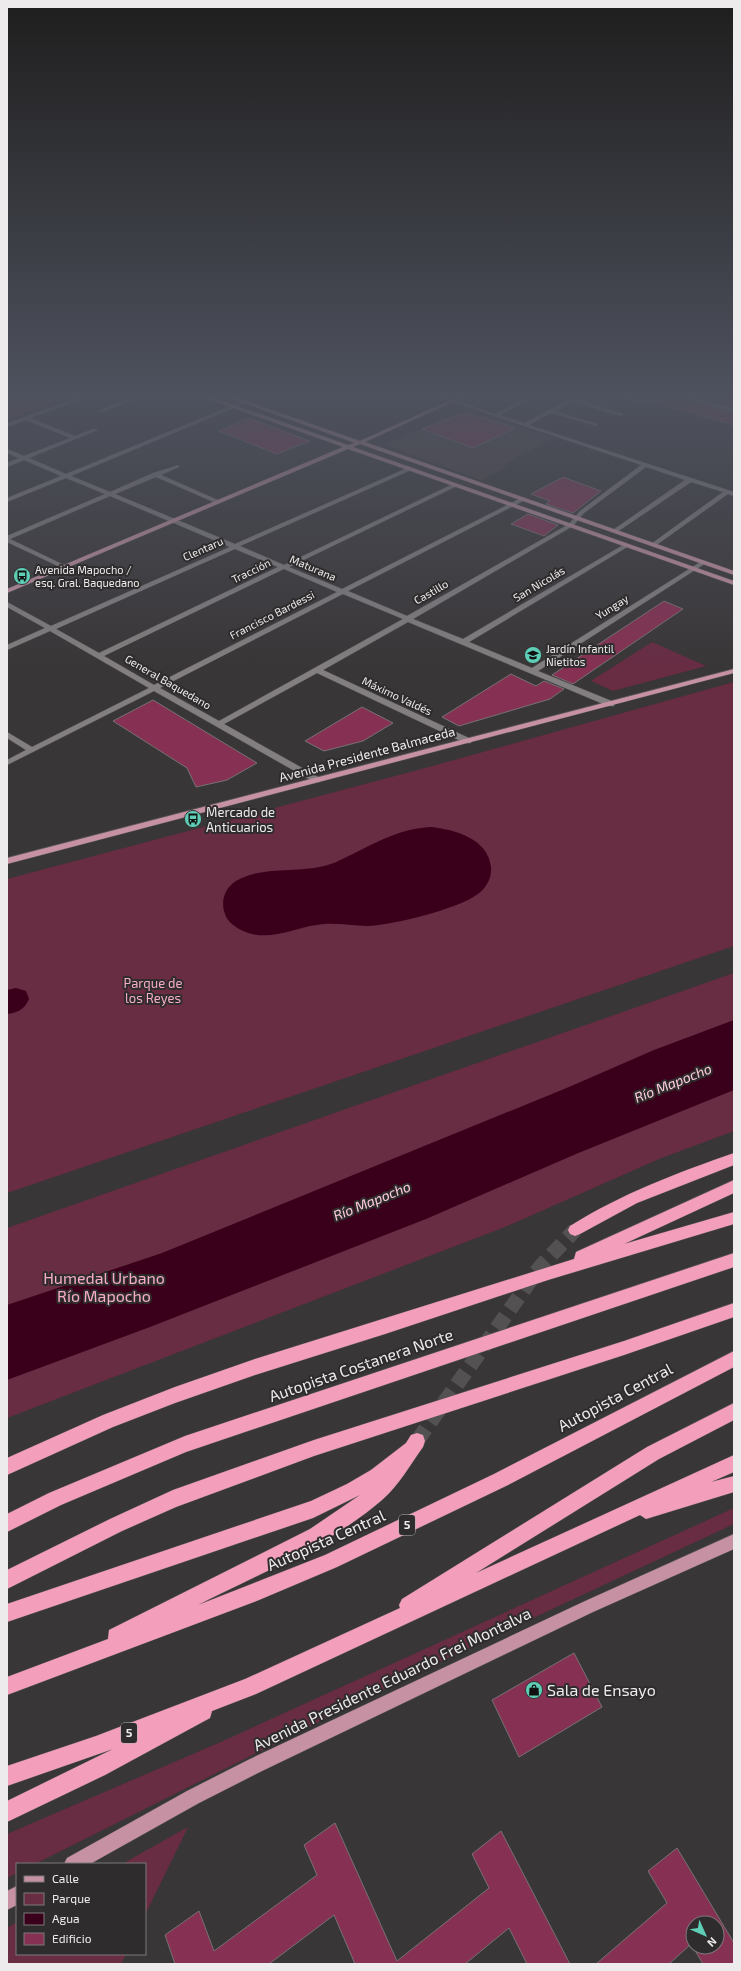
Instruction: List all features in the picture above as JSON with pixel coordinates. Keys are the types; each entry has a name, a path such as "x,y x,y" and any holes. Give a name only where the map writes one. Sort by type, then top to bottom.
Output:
{"highway":[{"path":"574,1230 617,1205 734,1159"},
{"path":"548,1273 734,1186"},
{"name":"Autopista Costanera Norte","path":"7,1468 109,1421 175,1395 255,1367 385,1328 548,1273 734,1218"},
{"name":"Autopista Costanera Norte","path":"7,1523 55,1499 185,1444 734,1260"},
{"path":"7,1580 116,1525 173,1500 314,1448 734,1310"},
{"name":"Autopista Central","path":"7,1686 67,1662 259,1591 331,1561 500,1480 734,1358"},
{"path":"365,1632 653,1453 734,1411"},
{"path":"7,1613 313,1509 355,1490 392,1467 414,1445 393,1476 377,1493 351,1513 322,1531 67,1662"},
{"name":"5","path":"7,1776 96,1746 249,1686 734,1463"},
{"path":"603,1523 734,1484"},
{"path":"7,1812 98,1768 249,1686"}],"main road":[{"path":"7,591 261,484"},
{"path":"452,484 734,583"},
{"path":"480,484 734,573"},
{"name":"Avenida Presidente Balmaceda","path":"7,861 734,671"},
{"name":"Avenida Presidente Eduardo Frei Montalva","path":"75,1863 193,1797 256,1765 588,1607 734,1541"},
{"path":"7,1901 16,1896"}],"street":[{"path":"7,500 46,484"},
{"name":"Maturana","path":"85,484 611,704"},
{"path":"7,539 132,484"},
{"path":"177,484 218,502"},
{"name":"Clentaru","path":"7,648 375,484"},
{"name":"Castillo","path":"219,724 317,670 571,525 576,518 620,484"},
{"path":"615,531 683,484"},
{"path":"702,484 734,494"},
{"name":"Tracción","path":"98,656 455,485"},
{"path":"653,545 727,492"},
{"name":"Francisco Bardessi","path":"7,763 523,499"},
{"path":"7,539 64,567"},
{"name":"San Nicolás","path":"463,642 627,545"},
{"name":"Yungay","path":"532,671 704,562"},
{"name":"General Baquedano","path":"7,604 317,780"},
{"name":"Máximo Valdés","path":"317,670 468,741"},
{"path":"7,734 31,750"}],"green space":[{"path":"652,642 706,666 613,691 591,681"},
{"name":"Parque de los Reyes","path":"734,682 734,946 7,1193 7,879 429,767"},
{"name":"Humedal Urbano Río Mapocho","path":"734,973 734,1131 659,1159 505,1227 7,1418 7,1228"},
{"path":"734,1508 734,1524 422,1670 37,1863 16,1863 16,1874 7,1878 7,1834 223,1741"},
{"path":"188,1827 146,1913 146,1863 124,1863"},
{"path":"16,1923 16,1955 126,1955 121,1964 7,1964 7,1928"}],"water":[{"path":"432,827 441,828 469,838 484,849 489,857 491,875 488,882 481,892 469,900 425,915 392,923 367,926 335,924 313,925 271,935 260,935 239,929 229,921 226,916 223,900 226,891 236,881 246,876 256,873 313,868 328,865 391,836 411,830"},
{"path":"16,988 26,991 29,999 20,1010 7,1014 7,990"},
{"name":"Río Mapocho","path":"734,1020 734,1090 576,1154 426,1219 150,1327 7,1380 7,1305 162,1253 569,1087 654,1050"}],"building":[{"path":"550,484 582,484 601,491 573,513 546,504 550,501 531,494"},
{"path":"528,514 558,525 544,536 511,524"},
{"path":"664,601 683,609 573,684 552,675"},
{"path":"511,674 536,686 544,681 564,689 550,699 459,726 442,717"},
{"path":"153,700 257,763 227,780 196,787 187,768 113,721"},
{"path":"362,707 393,723 363,741 324,751 305,741"},
{"path":"574,1653 602,1707 519,1757 492,1700"},
{"path":"335,1823 397,1961 489,1888 472,1854 501,1831 570,1964 527,1964 509,1928 465,1964 355,1964 334,1915 269,1964 175,1964 165,1935 199,1911 214,1951 317,1875 304,1845"},
{"path":"677,1848 717,1915 685,1915 685,1949 669,1964 596,1964 667,1903 648,1871"},
{"path":"725,1928 734,1943 734,1964 703,1964 698,1955 725,1955"}],"tunnel":[{"path":"417,1441 540,1267 575,1230"}],"place":[{"name":"Avenida Mapocho / esq. Gral. Baquedano","path":"22,576"},
{"name":"Jardín Infantil Nietitos","path":"533,655"},
{"name":"Mercado de Anticuarios","path":"193,819"},
{"name":"Sala de Ensayo","path":"534,1690"}]}
